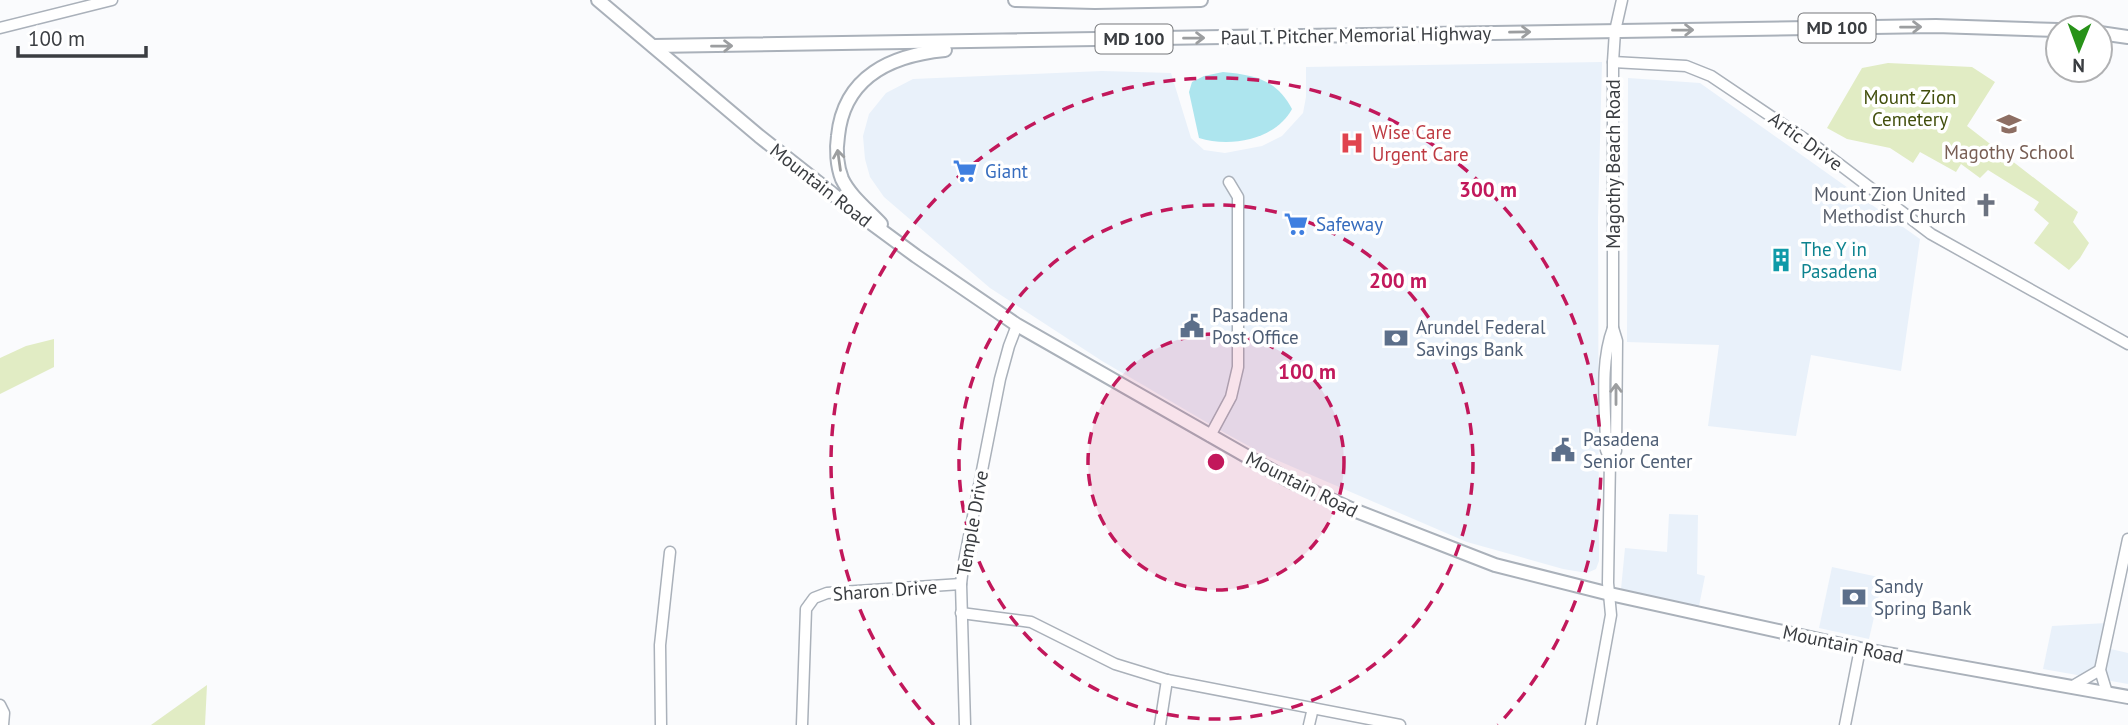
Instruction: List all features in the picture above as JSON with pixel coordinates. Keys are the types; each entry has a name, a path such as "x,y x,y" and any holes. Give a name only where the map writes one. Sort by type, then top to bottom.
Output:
{"main road":[{"name":"Mountain Road","path":"598,0 759,136 908,251 1017,325 1290,481 1395,528 1495,565 1610,594 1860,649 2128,697"},
{"name":"MD 100","path":"1015,0 1201,0"},
{"name":"Paul T. Pitcher Memorial Highway","path":"653,46 1936,26 2044,30"},
{"path":"908,251 853,196 842,179 837,143 839,126 852,93 884,65 904,57 926,52 1052,41"}],"street":[{"path":"0,27 112,0"},
{"name":"Magothy Beach Road","path":"1591,725 1611,615 1610,459 1606,450 1606,377 1608,341 1613,328 1613,62 1615,31 1622,0"},
{"name":"Artic Drive","path":"1613,62 1686,66 1711,76 1818,148 1931,234 2128,344"},
{"path":"1210,436 1231,397 1238,367 1238,197 1229,182"},
{"name":"Temple Drive","path":"965,725 961,584 1000,379 1017,325"},
{"path":"2107,693 2100,670 2128,539"},
{"path":"661,725 660,645 670,552"},
{"name":"Sharon Drive","path":"802,725 806,609 814,598 827,593 961,584"},
{"path":"961,613 1031,622 1115,664 1167,680 1400,725"},
{"path":"1845,725 1860,649"},
{"path":"2071,687 2100,670"},
{"path":"1160,725 1167,680"},
{"path":"0,705 4,713 3,725"},
{"path":"1309,725 1313,708"}],"shaded area":[{"path":"1602,62 1598,219 1599,561 1596,569 1587,573 1563,569 1467,542 1267,456 1225,433 1102,361 990,288 884,197 870,177 865,159 863,136 869,114 886,93 913,79 1102,71 1171,73 1191,138 1204,150 1225,153 1262,146 1282,136 1303,113 1306,67"},
{"path":"1628,78 1700,83 1920,239 1901,371 1811,355 1796,436 1708,426 1719,345 1627,342"},
{"path":"1669,514 1698,515 1697,574 1705,576 1699,606 1621,589 1625,548 1667,552"},
{"path":"1832,567 1883,578 1869,639 1819,628"},
{"path":"2107,623 2102,647 2128,653 2128,684 2043,669 2052,626"}],"green space":[{"name":"Mount Zion Cemetery","path":"1888,63 1972,67 1995,82 1967,126 2078,212 2073,222 2089,243 2069,270 2034,243 2049,223 2034,210 2039,202 1988,170 1980,178 1961,164 1956,172 1920,152 1913,163 1890,148 1847,139 1827,128 1862,68"},
{"path":"54,339 54,367 0,394 0,358 26,346"},
{"path":"207,685 205,725 151,725"}],"water":[{"path":"1223,72 1263,80 1279,91 1292,109 1275,128 1251,139 1224,142 1199,138 1189,92 1192,82"}],"place":[{"name":"Magothy School","path":"2009,124"},
{"name":"Wise Care Urgent Care","path":"1352,143"},
{"name":"Giant","path":"965,171"},
{"name":"Mount Zion United Methodist Church","path":"1986,205"},
{"name":"Safeway","path":"1296,224"},
{"name":"The Y in Pasadena","path":"1781,260"},
{"name":"Pasadena Post Office","path":"1192,326"},
{"name":"Arundel Federal Savings Bank","path":"1396,338"},
{"name":"Pasadena Senior Center","path":"1563,450"},
{"name":"Sandy Spring Bank","path":"1854,597"}]}
